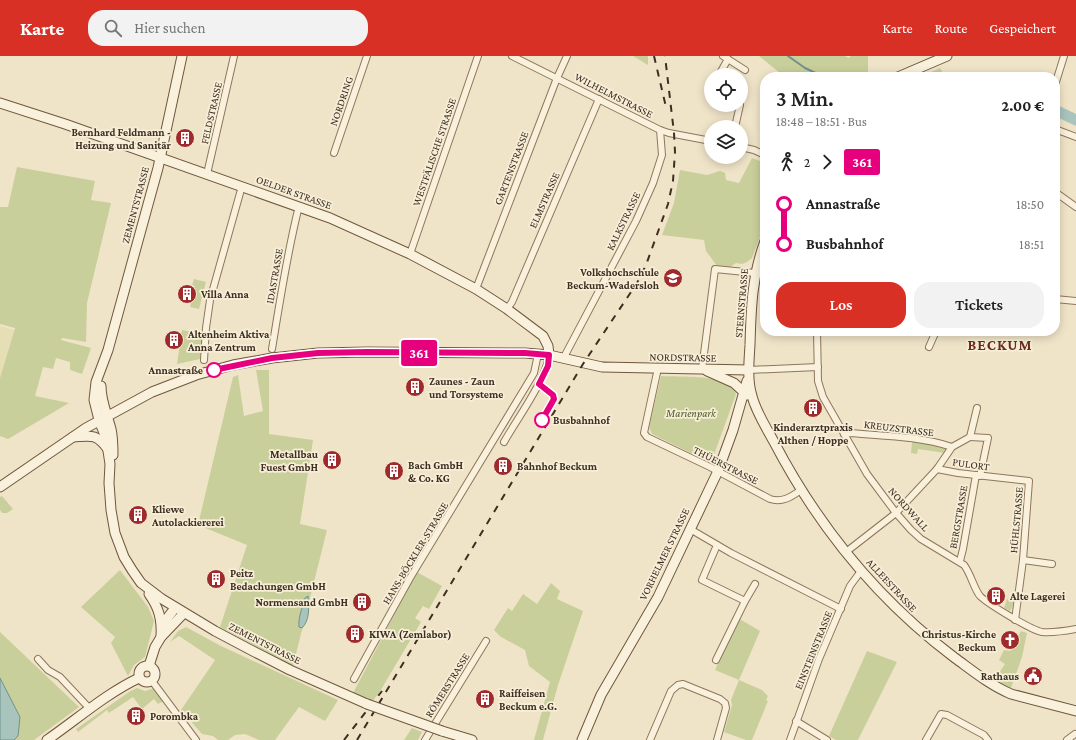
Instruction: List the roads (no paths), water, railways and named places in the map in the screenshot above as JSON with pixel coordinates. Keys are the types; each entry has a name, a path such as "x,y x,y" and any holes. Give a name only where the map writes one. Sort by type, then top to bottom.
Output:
{"street":[{"name":"ZEMENTSTRASSE","path":"182,56 160,158 100,382 103,418 110,464 109,483 112,520 118,543 124,557 141,583 175,608 232,641 290,670 367,704 442,731 472,740"},
{"name":"FELDSTRASSE","path":"207,174 234,56"},
{"name":"NORDRING","path":"334,153 367,56"},
{"name":"WESTFÄLISCHE STRASSE","path":"410,254 478,56"},
{"name":"WILHELMSTRASSE","path":"512,56 660,130 704,140"},
{"name":"GARTENSTRASSE","path":"476,289 557,78 567,56"},
{"path":"907,72 932,59 948,56"},
{"path":"1059,72 1064,56"},
{"path":"722,68 726,58 742,68"},
{"name":"ELMSTRASSE","path":"508,309 599,99"},
{"name":"OELDER STRASSE","path":"0,103 299,206 330,218 410,254 476,289 508,309 543,336 548,346 549,355"},
{"name":"KALKSTRASSE","path":"563,359 636,221 653,183 662,155 660,130"},
{"path":"1060,131 1076,137"},
{"path":"748,149 760,153"},
{"path":"204,360 210,300 242,186"},
{"path":"1060,196 1076,207"},
{"name":"IDASTRASSE","path":"272,349 284,275 299,206"},
{"name":"STERNSTRASSE","path":"749,370 751,318 755,273 760,260"},
{"path":"702,369 715,269 755,273"},
{"path":"1060,299 1076,301"},
{"name":"NORDWALL","path":"817,336 818,381 824,397 871,481 896,514 921,540 960,561 968,570 980,595 1015,620 1040,632 1058,632 1076,629"},
{"path":"929,347 934,336"},
{"name":"NORDSTRASSE","path":"0,487 71,437 152,392 175,382 233,365 272,358 318,353 368,352 538,354 549,355 602,367 749,370 818,367"},
{"name":"HANS-BÖCKLER-STRASSE","path":"354,679 410,578 534,374 538,354"},
{"path":"504,442 539,384 548,366 549,355"},
{"name":"THÜERSTRASSE","path":"658,368 644,433 647,437 774,500 788,498 801,490"},
{"name":"ALLEESTRASSE","path":"702,369 734,383 754,403"},
{"name":"ALLEESTRASSE","path":"749,370 750,387 754,403 801,490 861,571 906,618 933,641 992,685 1011,694 1076,711"},
{"name":"VORHELMER STRASSE","path":"582,740 601,695 658,597 718,471 744,393 749,370"},
{"path":"937,469 952,447 970,437 977,408"},
{"name":"ZEMENTSTRASSE","path":"103,418 113,441 113,465 110,500"},
{"name":"KREUZSTRASSE","path":"844,434 850,433 901,437 936,442 952,447"},
{"path":"71,437 96,437 101,439 108,449"},
{"name":"BERGSTRASSE","path":"960,561 978,476 988,438 970,437"},
{"name":"PULORT","path":"846,552 896,514 937,469 978,476 1029,481"},
{"name":"HÜHLSTRASSE","path":"1015,620 1029,481"},
{"path":"690,529 717,545 841,609"},
{"path":"717,545 702,580 745,601"},
{"name":"HÜHLSTRASSE","path":"1022,560 1052,564"},
{"name":"EINSTEINSTRASSE","path":"790,740 819,659 850,586 861,571"},
{"path":"141,583 156,603 161,618 161,637"},
{"path":"716,660 755,584"},
{"path":"162,625 175,608"},
{"path":"149,666 155,647 161,637 184,613"},
{"name":"RÖMERSTRASSE","path":"425,740 486,641"},
{"path":"38,659 48,670 60,676 90,709"},
{"path":"139,678 139,671 145,666 149,666"},
{"path":"149,666 155,674 152,681"},
{"path":"47,740 128,683 139,678"},
{"path":"139,678 145,682 152,681"},
{"path":"152,681 196,740"},
{"path":"650,740 671,691 678,685 683,684 720,699 725,703 726,708 717,740"},
{"path":"926,740 941,714 947,715 984,736 988,740"},
{"path":"796,721 826,740"},
{"path":"1068,740 1075,734"}],"water":[{"path":"308,596 308,617 302,628 299,627 300,615 305,598"},
{"path":"0,678 20,717 18,736 14,740 0,740"}],"waterway":[{"path":"788,56 813,72"},
{"path":"1060,112 1076,120"}],"railway":[{"path":"654,56 666,107"},
{"path":"357,740 583,364 637,283 646,265 668,204 673,181 675,152 674,133 665,56"},
{"path":"344,740 382,691"}],"place":[{"name":"Bernhard Feldmann - Heizung und Sanitär","path":"185,138"},
{"name":"Volkshochschule Beckum-Wadersloh","path":"673,278"},
{"name":"Villa Anna","path":"187,294"},
{"name":"Altenheim Aktiva Anna Zentrum","path":"174,340"},
{"name":"Annastraße","path":"214,370"},
{"name":"Zaunes - Zaun und Torsysteme","path":"415,387"},
{"name":"Kinderarztpraxis Althen / Hoppe","path":"813,408"},
{"name":"Busbahnhof","path":"542,420"},
{"name":"Metallbau Fuest GmbH","path":"332,460"},
{"name":"Bahnhof Beckum","path":"503,466"},
{"name":"Bach GmbH & Co. KG","path":"394,471"},
{"name":"Kliewe Autolackiererei","path":"138,515"},
{"name":"Peitz Bedachungen GmbH","path":"216,579"},
{"name":"Alte Lagerei","path":"996,596"},
{"name":"Normensand GmbH","path":"362,602"},
{"name":"KIWA (Zemlabor)","path":"355,634"},
{"name":"Christus-Kirche Beckum","path":"1010,640"},
{"name":"Rathaus","path":"1033,676"},
{"name":"Raiffeisen Beckum e.G.","path":"485,699"},
{"name":"Porombka","path":"136,716"}],"district":[{"name":"BECKUM","path":"1000,345"}],"park label":[{"name":"Marienpark","path":"691,413"}]}
